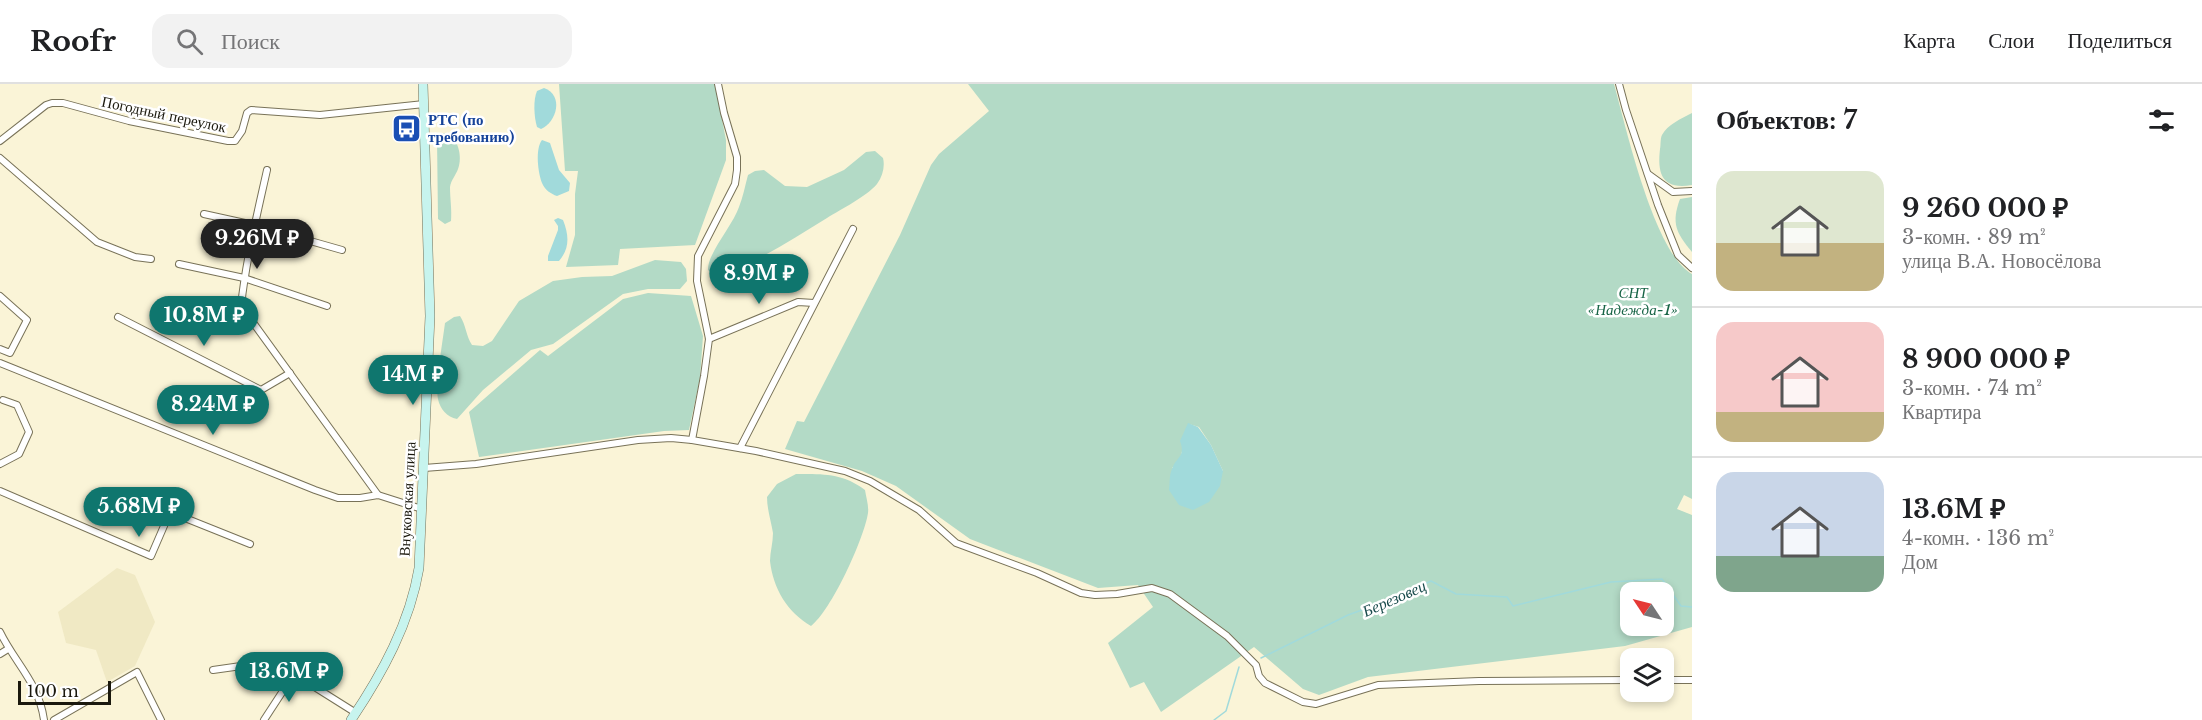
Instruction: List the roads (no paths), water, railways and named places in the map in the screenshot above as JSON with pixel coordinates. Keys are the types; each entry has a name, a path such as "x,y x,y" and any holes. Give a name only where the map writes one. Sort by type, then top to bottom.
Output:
{"main road":[{"name":"Внуковская улица","path":"353,717 389,656 412,600 419,568 430,316 423,84"}],"street":[{"path":"692,440 709,339 697,281 699,256 735,183 737,170 737,157 718,84"},
{"path":"1619,84 1647,173 1674,246 1678,255 1692,268"},
{"name":"Погодный переулок","path":"0,141 46,105 52,103 228,141 235,141 238,138 251,110 320,115 424,104"},
{"path":"0,158 97,242 135,257 150,260"},
{"path":"267,170 244,278 242,306 378,495"},
{"path":"1647,173 1673,192 1692,190"},
{"path":"204,214 254,225 342,250"},
{"path":"740,448 853,229"},
{"path":"179,264 244,278 327,306"},
{"path":"0,296 27,320 10,353 0,349"},
{"path":"709,339 798,302 814,303"},
{"path":"118,317 261,390 290,373"},
{"path":"0,363 338,498 378,495 422,509"},
{"path":"0,464 18,454 29,432 17,405 1,401"},
{"path":"424,468 476,464 638,440 692,440 845,471 870,481 919,510 956,543 1037,573 1081,593 1116,594 1152,588 1170,594 1227,636 1256,665 1259,676 1265,683 1303,702 1316,704 1378,685 1479,681 1620,680"},
{"path":"0,491 151,556 170,512 250,544"},
{"path":"0,632 8,649 23,667 37,693 44,720"},
{"path":"0,654 8,649"},
{"path":"213,670 262,663 294,674 353,717"},
{"path":"54,720 137,672 161,720"},
{"path":"264,720 294,674"},
{"path":"1674,680 1692,680"}],"water":[{"path":"544,88 554,96 556,109 551,121 541,129 537,127 534,104 537,91"},
{"path":"542,140 550,143 559,170 570,183 569,191 557,196 546,190 538,167"},
{"path":"558,218 563,220 565,226 567,246 559,261 548,261 558,230 554,220"},
{"path":"1188,423 1198,427 1211,445 1223,471 1220,486 1209,502 1193,510 1179,505 1169,490 1171,471 1181,454 1180,441"}],"waterway":[{"name":"Березовец","path":"1261,658 1348,615 1395,598 1431,581 1456,594 1507,597 1513,606 1611,582 1662,579 1681,606 1692,607"},
{"name":"Березовец","path":"1214,720 1226,711 1239,667"}],"place":[{"name":"РТС (по требованию)","path":"407,128"}],"park label":[{"name":"СНТ «Надежда-1»","path":"1633,300"}]}
